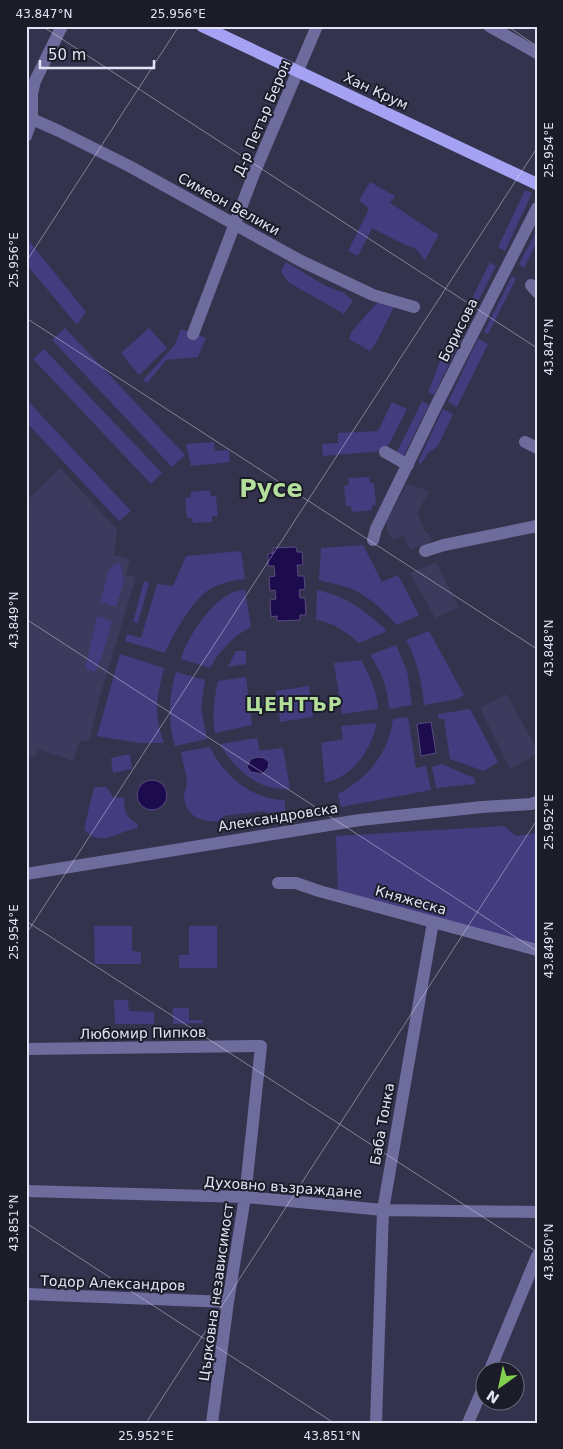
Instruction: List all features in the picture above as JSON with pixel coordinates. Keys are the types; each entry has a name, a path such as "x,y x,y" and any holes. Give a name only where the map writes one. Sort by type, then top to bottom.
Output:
{"main road":[{"name":"Хан Крум","path":"202,26 537,184"}],"street":[{"path":"26,136 32,119 31,80 62,26"},
{"name":"Д-р Петър Берон","path":"193,334 253,176 318,26"},
{"path":"489,26 537,54"},
{"name":"Симеон Велики","path":"32,119 129,166 301,261 373,295 414,307"},
{"name":"Борисова","path":"373,540 376,529 537,208"},
{"path":"386,452 408,465"},
{"path":"425,551 444,545 537,526"},
{"name":"Александровска","path":"26,874 311,827 537,802"},
{"name":"Княжеска","path":"278,883 296,883 432,928 537,950"},
{"name":"Баба Тонка","path":"376,1423 383,1210 432,928"},
{"name":"Любомир Пипков","path":"26,1049 261,1046"},
{"name":"Църковна независимост","path":"212,1423 228,1302 245,1197 261,1046"},
{"name":"Духовно възраждане","path":"26,1192 245,1197 383,1210 537,1212"},
{"path":"493,1362 537,1256"},
{"name":"Тодор Александров","path":"26,1294 228,1302"},
{"path":"468,1423 476,1404"}],"shaded area":[{"path":"370,182 395,196 390,203 439,234 425,260 415,248 407,246 372,228 358,256 348,251 369,209 359,200"},
{"path":"525,190 532,193 505,251 498,247"},
{"path":"537,230 537,241 524,268 519,264"},
{"path":"26,237 86,312 77,325 26,264"},
{"path":"286,262 324,285 344,293 353,301 344,314 288,282 281,271"},
{"path":"490,262 496,266 468,321 462,319"},
{"path":"512,276 516,279 488,334 484,332"},
{"path":"381,302 395,305 370,351 349,339 352,331 376,304"},
{"path":"65,328 185,455 172,467 52,340"},
{"path":"149,328 167,348 139,375 121,353"},
{"path":"181,329 206,338 198,357 166,360 147,383 143,380 174,346"},
{"path":"454,329 464,334 434,395 428,392"},
{"path":"478,339 488,344 457,407 448,402"},
{"path":"44,349 162,473 151,484 33,359"},
{"path":"26,399 131,511 119,521 26,422"},
{"path":"422,401 429,405 403,457 396,454"},
{"path":"392,402 407,409 385,452 323,456 322,444 338,443 338,433 378,431"},
{"path":"443,409 453,414 438,446 428,453 421,464 418,462"},
{"path":"214,442 215,451 229,450 230,462 191,466 186,444"},
{"path":"60,468 117,529 114,555 130,559 126,575 136,577 100,696 89,742 80,740 73,761 38,749 35,757 26,754 26,501"},
{"path":"369,477 370,483 374,483 376,505 372,505 372,510 352,512 351,506 346,506 344,486 349,485 348,478"},
{"path":"407,484 430,491 417,512 424,530 430,535 431,542 410,550 404,536 393,540 387,530 387,520"},
{"path":"210,490 211,496 216,496 218,516 212,516 212,522 193,523 192,518 187,518 185,498 191,497 191,492"},
{"path":"363,545 382,582 398,575 419,615 397,625 364,595 346,587 319,580 321,548"},
{"path":"296,547 297,552 302,552 303,565 297,565 298,576 304,576 305,589 299,590 300,598 305,598 306,615 300,615 300,620 277,621 277,616 271,617 270,600 276,599 275,590 270,591 269,577 275,576 274,566 268,566 268,554 273,553 273,548"},
{"path":"241,551 245,579 221,584 201,596 183,620 165,653 125,641 127,634 141,638 157,584 173,586 186,556"},
{"path":"436,562 459,607 435,618 410,573"},
{"path":"117,563 121,565 124,582 116,607 100,602 109,570"},
{"path":"144,581 149,583 138,623 133,622"},
{"path":"245,590 251,627 228,644 210,668 181,659 194,631 207,613 222,599 232,593"},
{"path":"317,590 337,596 355,605 387,631 359,643 334,625 316,620"},
{"path":"97,616 112,621 102,656 95,672 85,669"},
{"path":"429,631 464,695 458,699 424,705 418,671 406,640"},
{"path":"396,645 407,671 412,705 389,709 383,680 370,655"},
{"path":"236,651 246,651 246,664 228,667"},
{"path":"120,654 164,668 157,714 164,743 140,743 97,736"},
{"path":"361,660 372,684 378,709 342,714 334,663"},
{"path":"176,672 205,680 201,708 207,739 175,746 172,737 170,709"},
{"path":"246,677 252,725 215,733 214,707 218,681"},
{"path":"309,686 313,717 280,722 276,691"},
{"path":"506,694 537,749 537,754 510,769 480,708"},
{"path":"470,709 498,762 484,771 450,759 444,719 439,719 438,714"},
{"path":"408,717 416,768 426,766 431,790 341,807 338,794 368,772 382,754 393,719"},
{"path":"431,722 436,753 421,756 417,724"},
{"path":"377,723 370,743 360,760 345,774 325,783 321,743 343,739 341,726"},
{"path":"257,738 260,751 283,748 290,789 278,789 249,777 240,770 220,744"},
{"path":"210,747 223,767 240,784 261,796 285,800 285,811 268,813 264,811 224,816 220,821 207,821 195,817 187,808 185,802 184,795 187,780 181,752"},
{"path":"130,754 132,769 113,773 111,758"},
{"path":"264,758 269,762 268,768 262,774 251,772 247,767 251,759"},
{"path":"442,764 474,778 475,784 436,788 432,767"},
{"path":"152,780 163,784 167,795 163,806 152,810 141,806 137,795 141,784"},
{"path":"94,787 107,787 113,797 124,798 126,813 130,819 137,823 138,828 110,837 97,838 90,835 84,829"},
{"path":"504,826 516,836 537,833 537,950 338,895 336,836"},
{"path":"94,926 132,926 132,951 141,952 141,964 95,964"},
{"path":"189,926 217,926 217,968 179,968 179,955 189,955"},
{"path":"114,1000 128,1000 129,1011 154,1012 154,1024 115,1024"},
{"path":"173,1008 189,1008 189,1020 202,1020 203,1023 173,1024"}],"district":[{"name":"Русе","path":"271,489"},
{"name":"ЦЕНТЪР","path":"294,704"}]}
